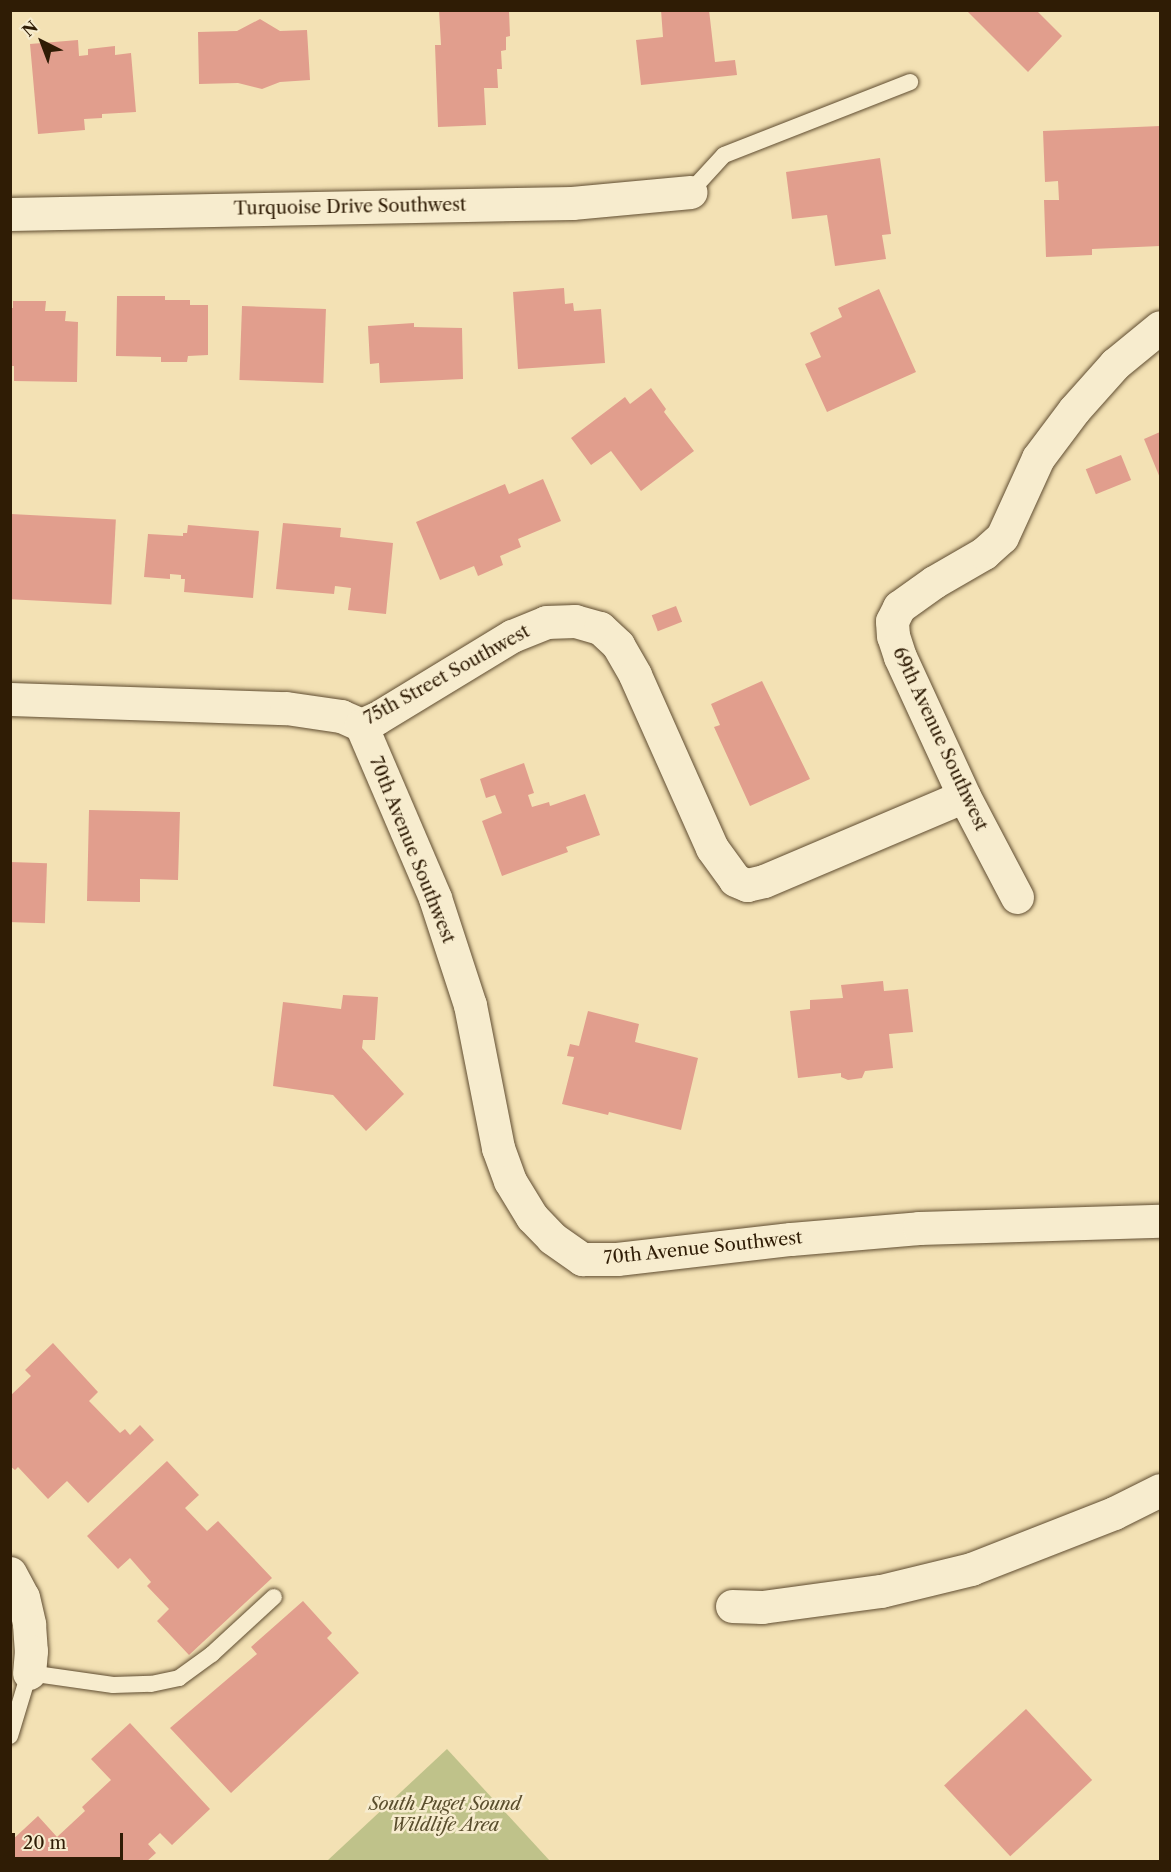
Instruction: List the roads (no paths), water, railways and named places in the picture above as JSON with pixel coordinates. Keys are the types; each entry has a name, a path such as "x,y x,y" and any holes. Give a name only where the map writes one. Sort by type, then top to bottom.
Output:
{"street":[{"name":"Turquoise Drive Southwest","path":"10,214 572,203 690,192"},
{"name":"69th Avenue Southwest","path":"1017,897 964,796 900,657 893,636 892,621 899,607 934,582 984,553 1002,537 1038,458 1074,410 1115,364 1161,327"},
{"name":"75th Street Southwest","path":"10,699 286,708 340,716 361,725 377,718 512,636 546,622 574,621 600,628 618,645 635,675 712,848 735,880 741,883 747,885 764,881 964,796"},
{"name":"70th Avenue Southwest","path":"361,725 435,898 463,983 470,1005 498,1148 510,1181 539,1224 552,1238 582,1259 617,1259 790,1239 919,1228 1161,1221"},
{"path":"732,1606 762,1607 881,1592 972,1569 1114,1513 1161,1490"},
{"path":"10,1573 23,1597 29,1624 31,1651 29,1673"}],"lane":[{"path":"690,192 724,155 910,82"},
{"path":"10,1736 29,1673 113,1685 151,1684 179,1678 212,1654 274,1597"}],"park label":[{"name":"South Puget Sound Wildlife Area","path":"445,1815"}]}
